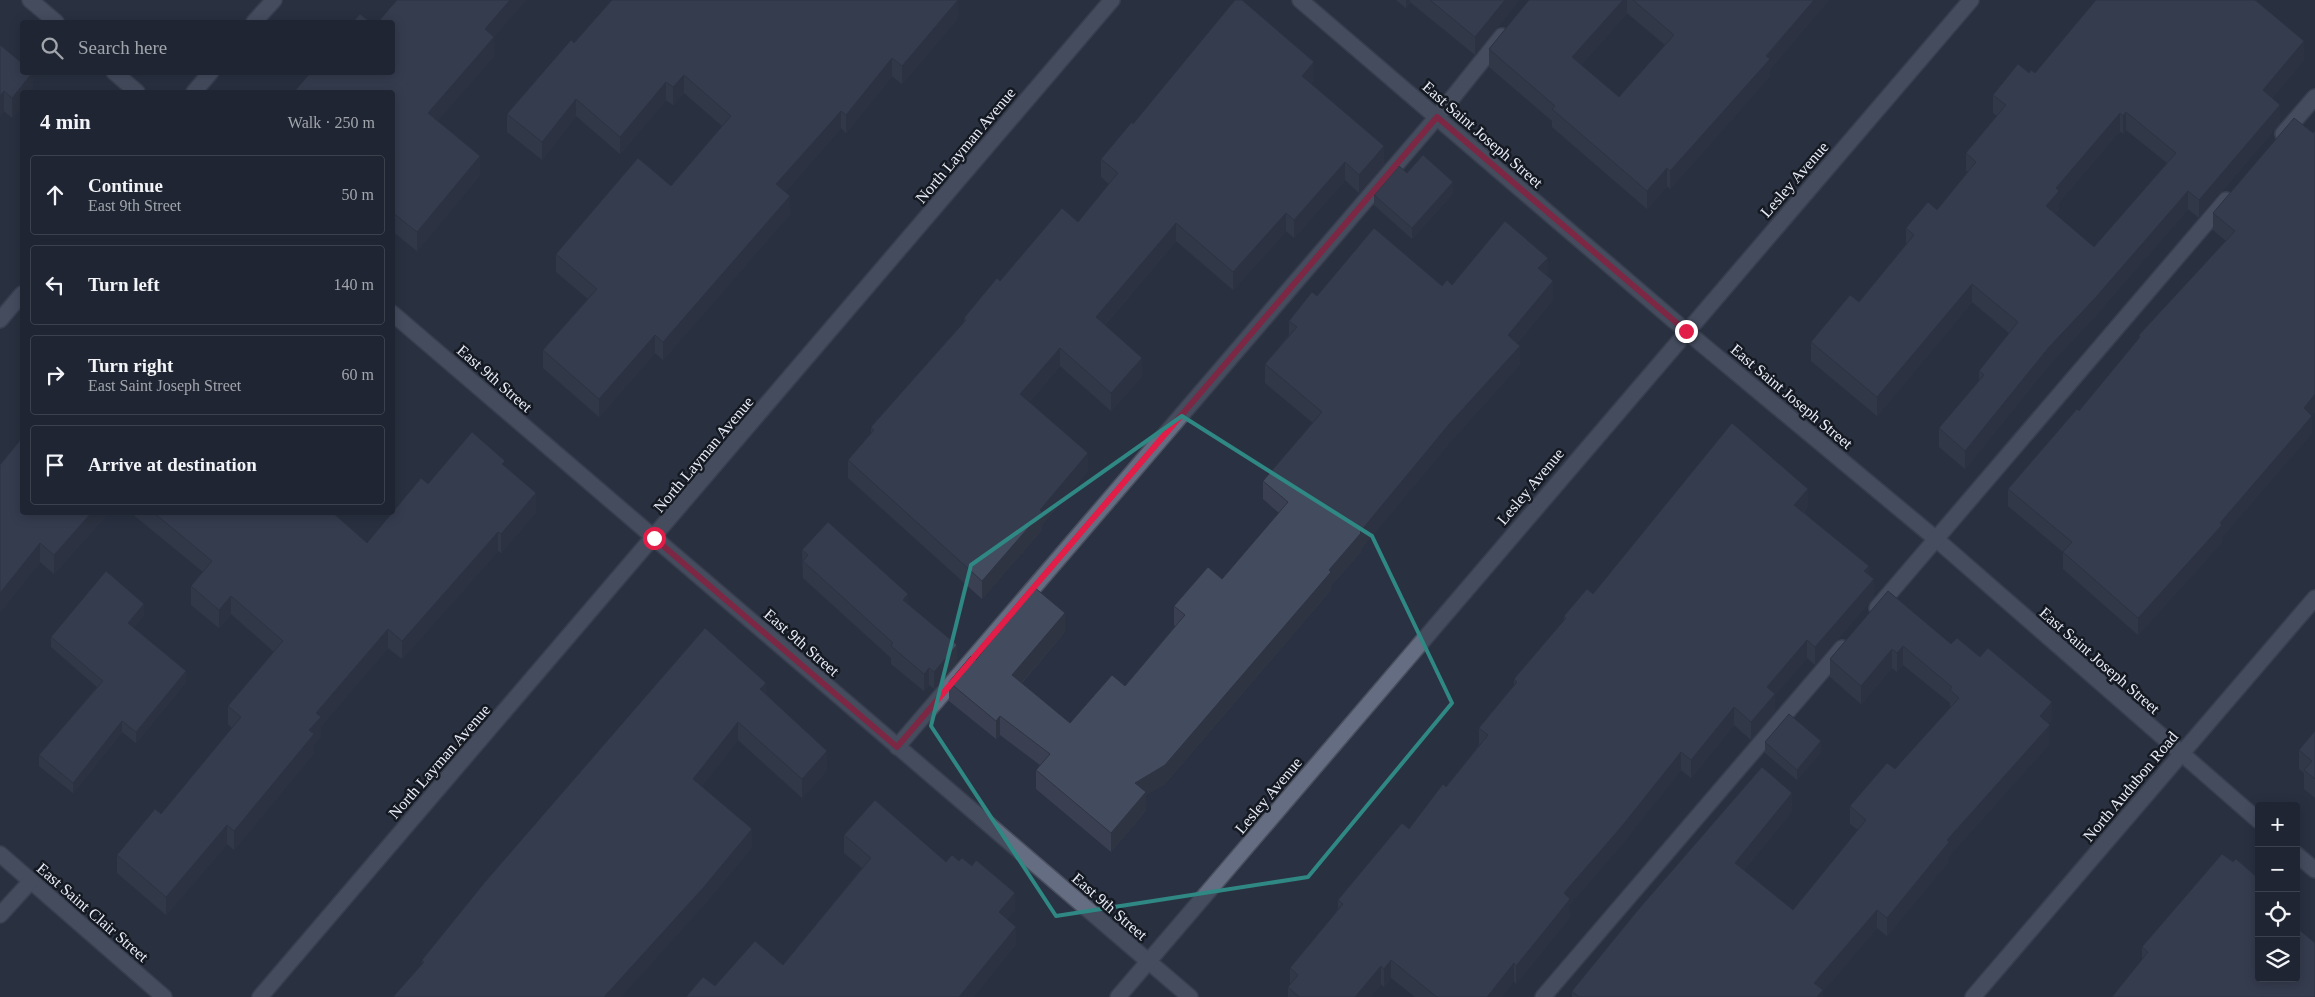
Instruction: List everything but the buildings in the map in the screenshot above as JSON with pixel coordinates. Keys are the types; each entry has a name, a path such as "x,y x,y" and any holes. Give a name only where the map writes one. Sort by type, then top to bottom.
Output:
{"street":[{"path":"30,0 54,20"},
{"path":"256,20 274,0"},
{"name":"North Layman Avenue","path":"260,997 1112,0"},
{"name":"East Saint Joseph Street","path":"1300,0 1686,331 1936,539 2255,818"},
{"name":"Lesley Avenue","path":"1118,997 1971,0"},
{"path":"897,747 1437,117 1514,22"},
{"path":"117,75 135,90"},
{"path":"196,90 208,75"},
{"path":"2276,142 2315,97"},
{"path":"1865,621 2238,187"},
{"path":"0,320 20,296"},
{"name":"East 9th Street","path":"395,316 1190,997"},
{"name":"North Audubon Road","path":"1973,997 2315,598"},
{"path":"1543,997 1852,636"},
{"name":"East Saint Clair Street","path":"0,854 164,997"},
{"path":"2300,857 2315,870"},
{"path":"0,915 31,881"}],"highlighted area":[{"path":"1182,416 1372,536 1452,703 1308,877 1056,916 931,726 971,565"}],"route":[{"path":"654,538 897,747 1437,117 1686,331"}]}
